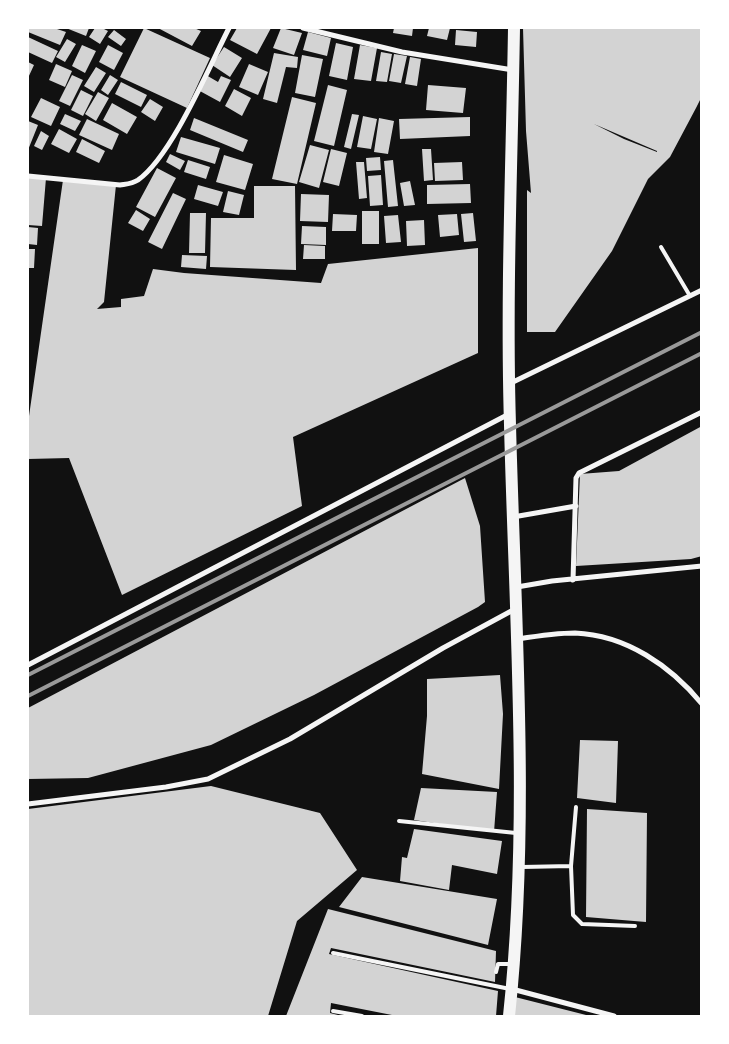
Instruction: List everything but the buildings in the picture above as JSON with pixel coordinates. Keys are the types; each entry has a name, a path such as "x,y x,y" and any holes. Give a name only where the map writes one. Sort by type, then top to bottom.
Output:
{"main road":[{"path":"509,1016 514,965 521,833 517,587 509,414 514,28"}],"street":[{"path":"28,176 120,185 139,179 163,153 229,28"},
{"path":"303,28 402,52 514,70"},
{"path":"509,384 702,290"},
{"path":"573,580 576,478 581,470 702,412"},
{"path":"28,665 509,414"},
{"path":"513,517 576,506"},
{"path":"517,587 702,566"},
{"path":"28,804 166,787 208,779 290,738 444,648 516,609"},
{"path":"517,639 577,633 618,640 639,650 685,683 702,704"},
{"path":"512,989 614,1016"}],"lane":[{"path":"661,247 690,296"},
{"path":"576,808 571,866 573,915 582,924 636,926"},
{"path":"399,821 521,833"},
{"path":"520,867 571,866"},
{"path":"333,953 512,989"},
{"path":"496,972 498,964 514,965"},
{"path":"333,1011 362,1016"}],"railway":[{"path":"28,675 702,332"},
{"path":"28,696 702,353"}]}
